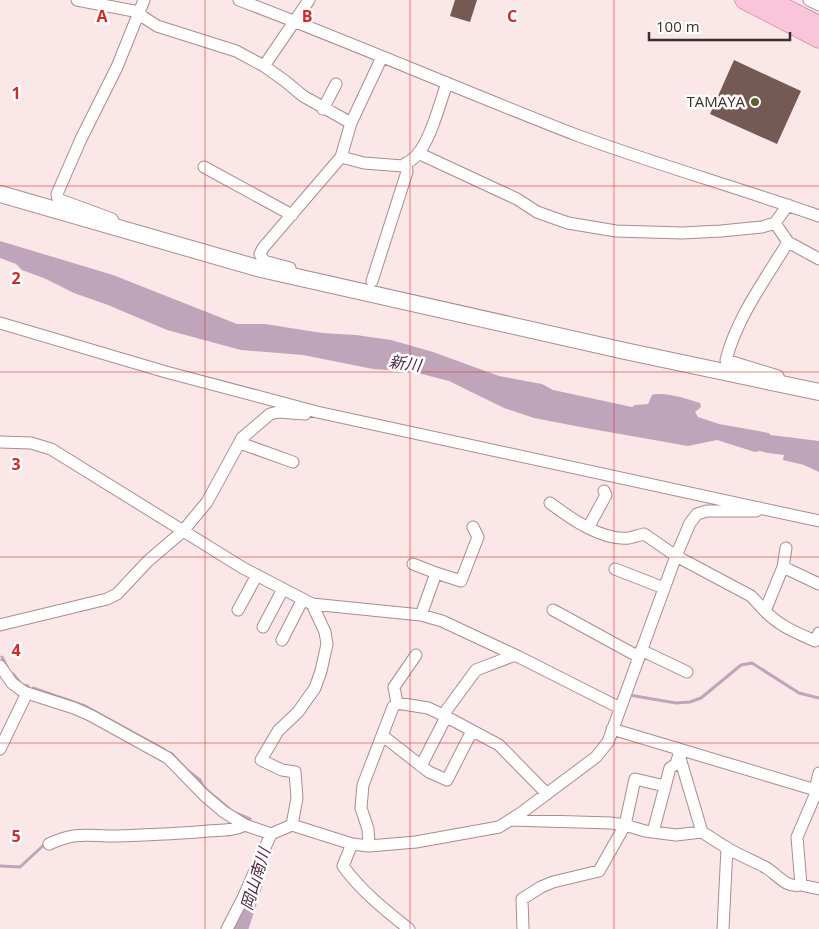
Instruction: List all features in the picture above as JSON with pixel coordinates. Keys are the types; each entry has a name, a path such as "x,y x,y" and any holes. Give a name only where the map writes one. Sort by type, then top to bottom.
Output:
{"main road":[{"path":"744,0 819,39"},
{"path":"770,0 819,25"}],"street":[{"path":"77,0 134,10 158,26 236,51 264,66 302,96 351,123"},
{"path":"118,229 112,219 58,199 57,194 81,139 117,66 144,0"},
{"path":"239,0 580,136 666,167 819,216"},
{"path":"264,66 309,0"},
{"path":"809,0 819,5"},
{"path":"196,250 205,246 248,258 260,254 263,248 341,157 351,123 382,57"},
{"path":"323,109 336,84"},
{"path":"341,157 364,164 403,166 406,164 418,153 432,129 446,84"},
{"path":"418,153 517,199 537,212 568,223 616,231 682,233 762,227 775,223 788,205"},
{"path":"372,281 406,172 406,164"},
{"path":"204,167 292,215"},
{"path":"0,194 261,269 819,392"},
{"path":"775,223 788,242 819,260"},
{"path":"788,242 746,311 731,342 726,360 797,382 819,384"},
{"path":"260,254 264,261 320,276 324,284"},
{"path":"0,323 166,372 316,412 819,521"},
{"path":"0,625 108,599 117,594 148,561 184,531 207,502 242,438 270,414 278,412 306,414 316,412"},
{"path":"0,442 31,443 52,449 257,575 308,601 421,615 442,621 514,654 620,708"},
{"path":"240,443 293,462"},
{"path":"588,528 606,496 604,491"},
{"path":"550,503 588,528 617,538 629,538 644,534 676,556 751,596 773,619 789,629 816,641 819,633"},
{"path":"0,666 12,683 27,693 90,715 168,758 204,796 224,812 245,825 271,834 292,825 352,844 369,846 416,842 499,827 596,757 608,742 690,522 697,514 707,510 756,511 760,508"},
{"path":"413,564 461,581 478,537 473,527"},
{"path":"765,611 783,567 786,548"},
{"path":"783,567 819,584"},
{"path":"615,569 664,588"},
{"path":"421,615 436,573"},
{"path":"238,610 257,575"},
{"path":"263,627 283,589"},
{"path":"282,640 308,601"},
{"path":"292,825 297,798 295,772 282,770 262,760 278,731 298,712 310,696 321,671 327,644 326,632 308,601"},
{"path":"553,610 640,654 687,672"},
{"path":"421,766 445,716 476,670 514,654"},
{"path":"397,703 394,687 410,658"},
{"path":"0,750 27,693"},
{"path":"397,703 428,708 499,745 547,794"},
{"path":"369,846 368,828 361,808 363,785 393,707 397,703"},
{"path":"612,729 678,751 817,790"},
{"path":"383,736 421,766 447,780 472,731"},
{"path":"653,832 670,768 676,764 678,751"},
{"path":"678,751 702,832"},
{"path":"801,886 797,836 816,793 819,773"},
{"path":"523,929 522,900 541,887 553,882 599,871 625,825 635,780 665,786"},
{"path":"510,820 612,823 653,832 676,834 702,832 748,860 765,866 784,882 796,887 819,889"},
{"path":"48,844 76,834 114,836 195,832 239,828 245,825"},
{"path":"227,929 271,834"},
{"path":"352,844 343,866 351,877 376,902 409,929"},
{"path":"723,929 727,848"}],"water":[{"path":"0,241 113,275 237,324 265,324 322,333 391,340 433,352 499,376 542,384 553,390 632,407 648,404 652,395 676,396 700,403 701,407 695,412 698,417 719,424 769,433 771,436 767,449 755,452 717,440 688,446 534,418 504,408 449,381 414,372 373,369 303,355 241,350 167,330 22,270 16,264 0,258"},
{"path":"788,437 819,446 819,472 804,465 783,460 785,450 776,448 778,440 786,442"}],"building":[{"path":"455,0 477,0 470,22 450,16"},
{"name":"TAMAYA","path":"734,60 801,91 777,144 710,114"}],"waterway":[{"name":"新川","path":"745,438 769,444 819,450"},
{"path":"2,657 7,667"},
{"path":"629,695 676,703 690,702 701,698 741,665 752,663 799,693 819,698"},
{"path":"13,674 22,685 28,686"},
{"path":"33,688 85,706 165,750"},
{"path":"171,753 187,770 200,780 209,792 233,812 250,819"},
{"path":"0,866 20,867 47,842"},
{"name":"岡山南川","path":"239,929 256,877"}],"place":[{"name":"TAMAYA","path":"755,102"}]}
